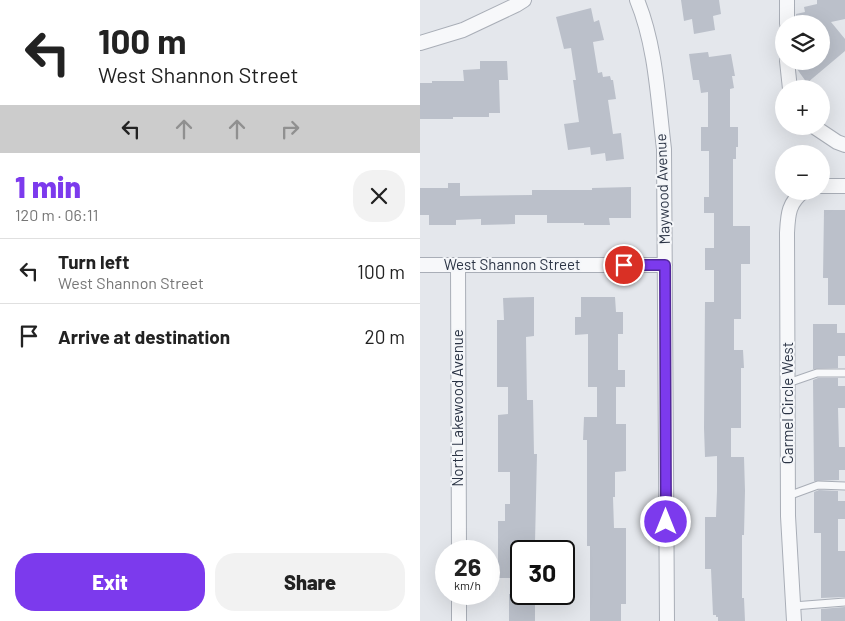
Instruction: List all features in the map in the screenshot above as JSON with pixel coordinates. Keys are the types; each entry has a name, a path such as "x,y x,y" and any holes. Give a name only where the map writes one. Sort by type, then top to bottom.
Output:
{"street":[{"path":"420,43 463,30 524,0"},
{"name":"Maywood Avenue","path":"637,0 648,36 664,149 667,621"},
{"path":"787,0 787,15"},
{"path":"826,135 845,145"},
{"path":"830,186 845,186"},
{"name":"Carmel Circle West","path":"794,200 788,210 787,233 788,496 794,621"},
{"name":"North Lakewood Avenue","path":"458,265 459,540"},
{"name":"West Shannon Street","path":"420,266 665,265"},
{"path":"459,605 459,621"}],"lane":[{"path":"788,383 817,373 845,373"},
{"path":"788,496 818,486 845,486"},
{"path":"793,606 845,602"}],"building":[{"path":"681,0 719,0 721,14 713,16 715,30 694,34 692,19 684,21"},
{"path":"817,0 845,0 845,19 831,22 845,39 845,51 830,64 830,15 796,15 805,12 804,7 817,4"},
{"path":"591,8 594,22 599,20 604,40 593,42 598,73 602,72 603,77 610,76 611,80 613,80 616,99 608,100 613,134 621,133 624,159 606,161 605,153 591,155 590,147 568,150 564,124 579,122 573,80 576,80 571,48 564,49 556,17"},
{"path":"708,52 709,57 731,54 735,76 732,76 734,88 730,89 730,127 738,127 738,147 736,147 736,159 733,159 733,226 750,226 750,264 741,264 741,319 734,319 734,350 743,350 744,368 741,368 741,428 731,428 731,457 744,457 742,598 744,598 745,621 718,621 718,617 713,615 711,569 705,569 705,517 716,517 717,491 717,456 705,457 704,428 705,302 714,302 714,270 705,270 705,248 714,248 714,213 704,213 704,197 709,197 709,151 701,151 701,127 708,127 708,92 701,93 699,80 693,80 689,54"},
{"path":"480,61 507,61 508,80 499,80 500,113 489,113 489,117 420,119 420,83 464,81 463,70 480,69"},
{"path":"798,70 822,70 811,80 805,80"},
{"path":"448,183 460,183 460,196 532,195 532,190 592,190 592,188 631,187 631,218 609,218 610,225 584,225 584,223 547,223 547,215 515,215 515,224 481,225 481,219 456,220 456,225 429,225 429,215 420,215 420,188 448,188"},
{"path":"824,210 845,210 845,305 828,305 828,278 823,278"},
{"path":"534,297 534,336 526,337 527,400 533,400 534,454 537,454 535,540 510,540 510,578 500,578 500,540 498,540 498,521 505,521 505,504 510,504 510,472 498,472 498,415 508,414 508,387 497,387 497,320 504,320 503,298"},
{"path":"581,297 615,297 616,312 623,312 623,334 618,334 618,370 625,370 625,387 616,387 616,424 626,424 626,471 615,472 615,497 613,497 614,528 626,528 626,604 621,604 621,621 590,621 590,546 587,546 587,440 583,440 584,417 597,417 597,387 588,387 588,334 575,335 575,317 581,317"},
{"path":"813,324 837,324 837,333 845,333 845,356 838,356 838,368 813,369"},
{"path":"818,378 838,378 838,386 845,386 845,408 838,408 839,447 845,447 845,470 839,470 839,480 814,481 813,380"},
{"path":"819,490 838,491 838,501 845,501 845,519 838,519 838,551 845,551 845,597 821,598 821,533 814,533 814,492"},
{"path":"509,594 510,605 535,605 535,621 509,621"},
{"path":"845,607 845,621 821,621 821,609"}],"route":[{"path":"624,265 665,265 666,522"}]}
